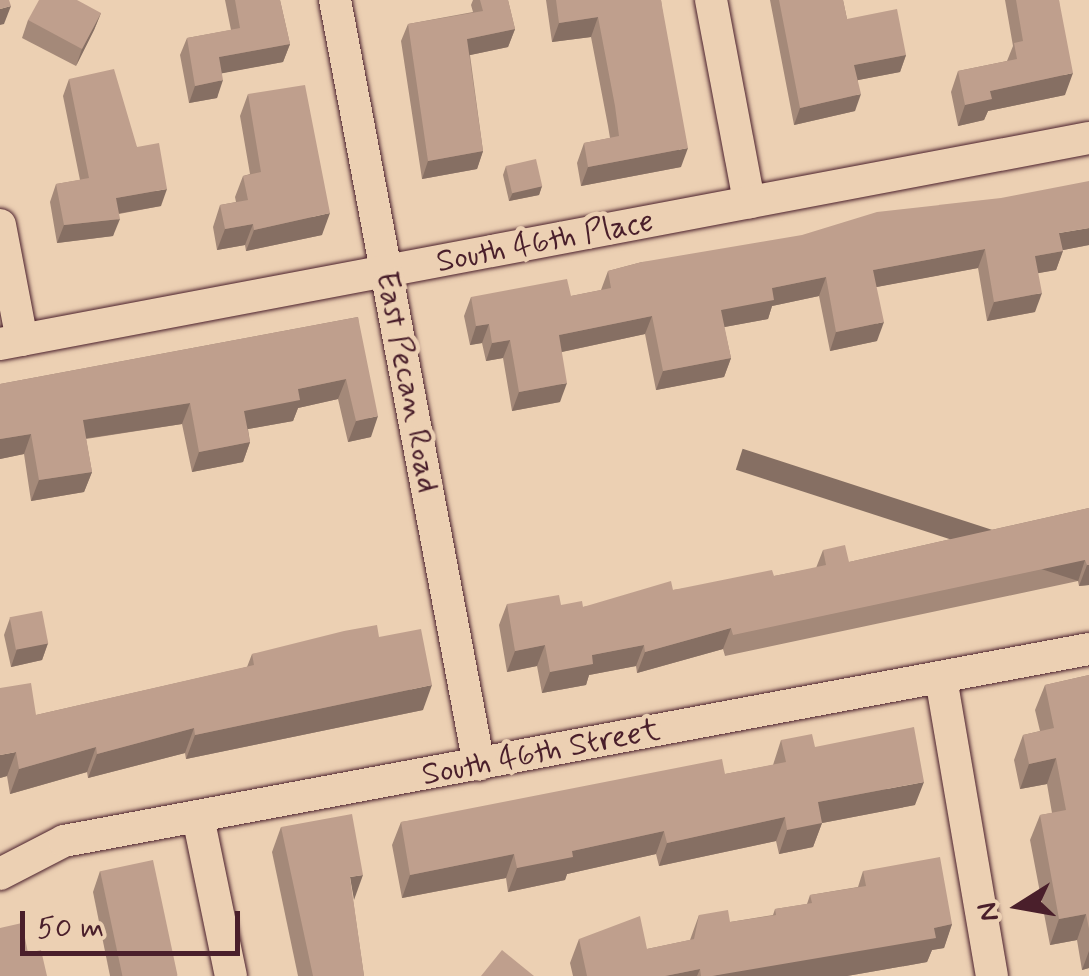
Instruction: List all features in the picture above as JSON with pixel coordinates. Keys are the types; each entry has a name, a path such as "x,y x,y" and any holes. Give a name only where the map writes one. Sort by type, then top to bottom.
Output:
{"street":[{"name":"East Pecan Road","path":"335,0 479,764"},
{"path":"711,0 749,202"},
{"name":"South 46th Place","path":"11,342 1089,138"},
{"path":"0,224 11,342"},
{"name":"South 46th Street","path":"0,874 64,842 1089,649"},
{"path":"940,678 992,976"},
{"path":"198,817 230,976"}],"building":[{"path":"0,0 9,0 11,6 0,9"},
{"path":"39,0 77,0 101,13 82,49 28,20"},
{"path":"235,0 280,0 290,44 219,57 223,80 195,86 187,38 240,28"},
{"path":"480,0 508,0 515,29 467,39 483,151 428,161 408,24 483,11"},
{"path":"556,0 661,0 688,148 588,167 584,143 619,136 598,17 559,23"},
{"path":"779,0 843,0 847,19 897,9 906,55 854,65 861,94 800,108"},
{"path":"1016,0 1059,0 1073,73 990,91 992,99 965,105 958,71 1017,59 1014,43 1023,41"},
{"path":"114,69 137,147 159,143 167,189 116,198 120,219 64,225 56,184 89,178 69,79"},
{"path":"305,85 330,213 254,230 253,224 225,229 220,205 248,200 243,176 261,172 248,94"},
{"path":"536,159 542,186 512,193 506,166"},
{"path":"1089,181 1089,228 1059,233 1063,251 1035,256 1042,293 994,302 985,249 873,270 884,322 836,332 826,277 772,288 774,300 721,310 731,358 663,371 652,316 559,335 567,383 519,392 510,340 492,343 489,324 476,326 471,297 567,279 571,296 611,288 608,271 642,262 802,235 877,212 1001,198"},
{"path":"358,317 378,416 356,421 346,379 298,389 300,400 244,411 250,442 199,452 190,403 83,420 92,472 39,480 31,434 0,439 0,384"},
{"path":"1089,508 1089,565 1085,560 733,635 731,628 645,652 644,645 592,655 593,664 550,672 545,645 515,651 507,604 559,595 561,605 582,601 583,607 671,581 673,590 772,570 774,576 826,565 823,550 845,545 849,562"},
{"path":"42,611 48,643 16,650 10,617"},
{"path":"377,625 379,637 421,629 432,685 195,735 194,728 97,754 96,747 19,769 16,752 0,755 0,688 31,683 36,715 254,665 252,654"},
{"path":"1089,675 1089,929 1086,914 1059,919 1040,815 1066,810 1056,758 1029,764 1023,735 1054,728 1045,685"},
{"path":"914,727 924,782 818,802 822,823 787,830 785,817 667,843 664,831 572,851 573,857 517,868 514,854 410,875 401,822 722,759 725,774 786,762 781,740 812,734 815,747"},
{"path":"352,814 363,875 350,877 364,976 313,976 281,827"},
{"path":"940,857 952,924 934,928 936,938 712,976 701,976 700,969 665,976 587,976 579,939 640,916 647,949 694,939 699,915 728,910 730,922 776,915 775,909 812,903 810,895 866,886 863,871"},
{"path":"153,860 178,975 122,976 100,871"},
{"path":"22,923 28,953 41,950 47,976 0,976 0,928"},
{"path":"502,950 534,976 481,976"}]}
